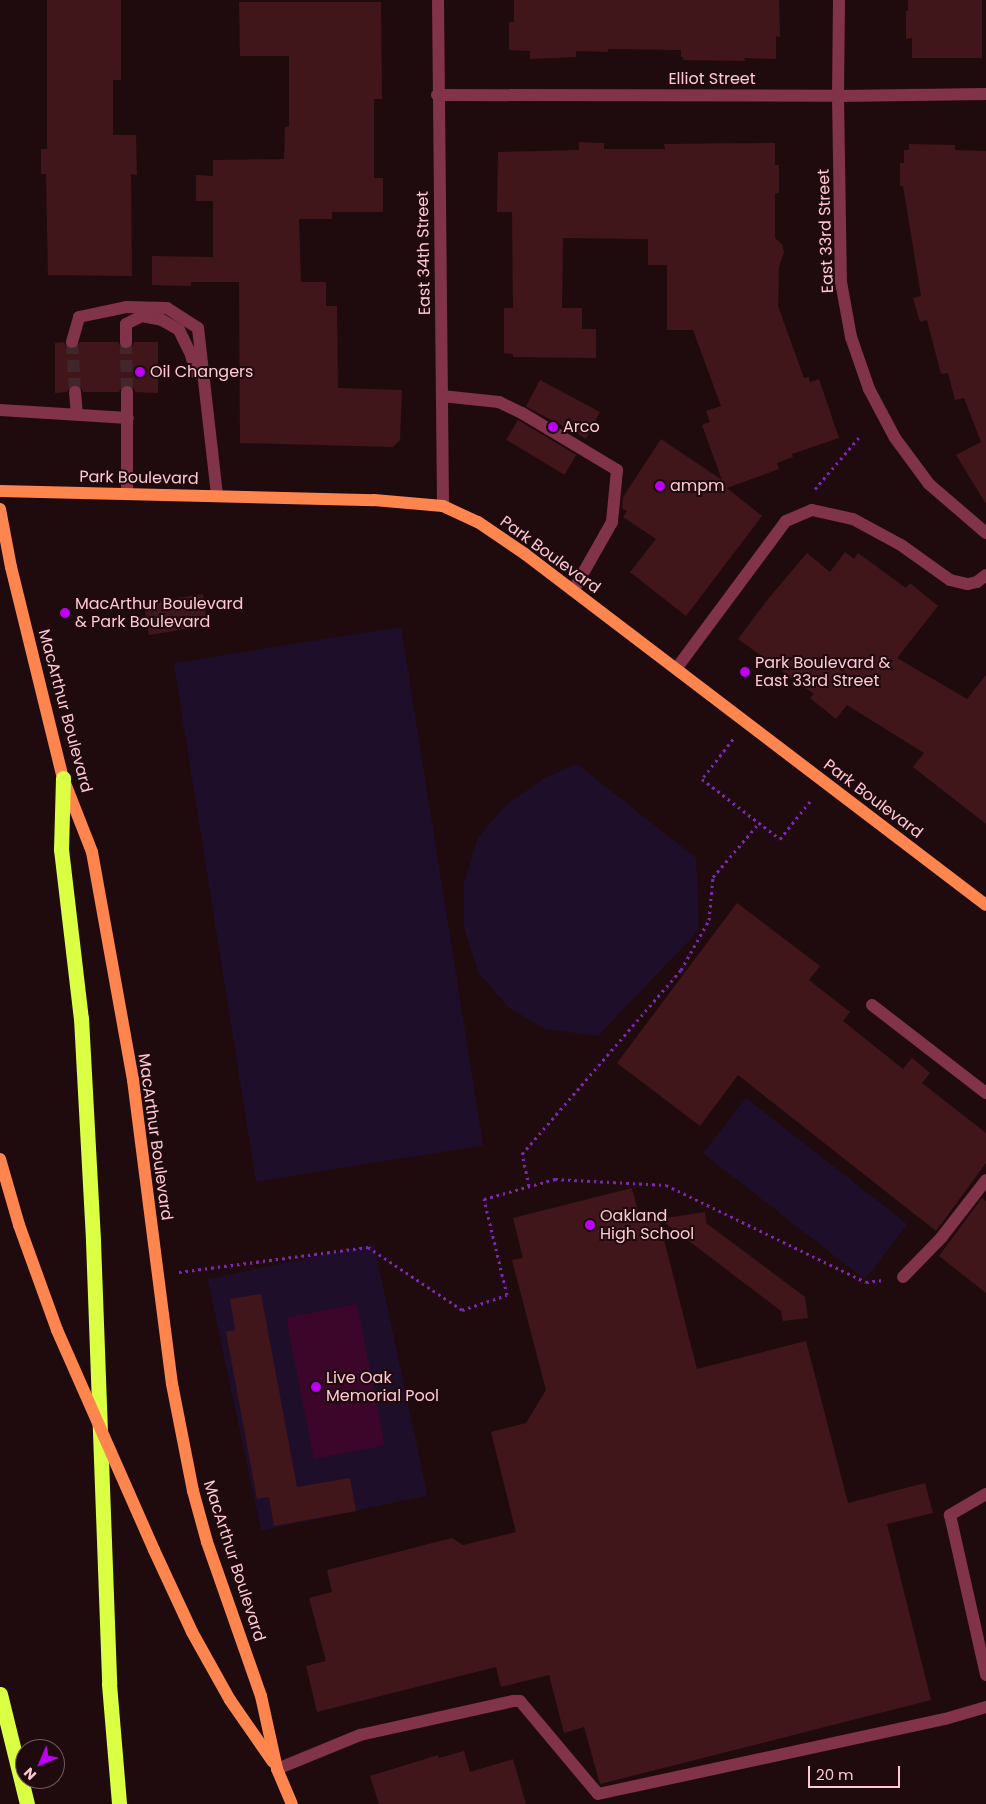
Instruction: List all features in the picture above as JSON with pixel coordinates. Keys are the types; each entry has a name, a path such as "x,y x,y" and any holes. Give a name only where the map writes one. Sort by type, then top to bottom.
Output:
{"highway":[{"path":"62,778 61,849 81,1018 93,1241 108,1684 119,1804"},
{"path":"0,1694 26,1804"}],"main road":[{"name":"Park Boulevard","path":"0,491 374,500 443,506 478,522 525,554 986,905"},
{"name":"MacArthur Boulevard","path":"0,509 11,566 62,778 92,852 133,1080 172,1384 193,1491 207,1542 261,1696 277,1769 292,1804"},
{"name":"MacArthur Boulevard","path":"0,1159 20,1225 57,1330 154,1550 192,1632 230,1700 277,1769"}],"street":[{"name":"East 34th Street","path":"438,0 437,95 443,506"},
{"name":"East 33rd Street","path":"840,0 838,96 841,282 854,346 869,389 895,438 929,484 986,532"},
{"name":"Elliot Street","path":"437,95 838,96 986,94"},
{"path":"72,342 79,317 126,307 167,308 198,328 217,496"},
{"path":"126,342 126,324 142,316 162,320 179,330 191,355 208,413"},
{"path":"75,392 77,414"},
{"path":"127,392 127,494"},
{"path":"442,396 499,402 522,413 617,470 612,522 573,591"},
{"path":"0,410 128,418"},
{"path":"676,669 786,522 812,510 853,519 901,545 950,580 968,584 977,582 986,575"},
{"path":"872,1005 986,1093"},
{"path":"903,1277 941,1238 986,1180"},
{"path":"986,1494 950,1515 986,1675"},
{"path":"277,1769 360,1735 512,1700 520,1701 598,1794 935,1721 986,1707"}],"path":[{"path":"813,491 861,434"},
{"path":"745,722 702,779 780,839 825,782"},
{"path":"529,1186 522,1154 682,970 708,920 714,877 759,822"},
{"path":"157,1275 368,1247 462,1310 507,1295 484,1199 555,1179 666,1185 866,1282 903,1277"}],"shaded area":[{"path":"401,627 483,1146 256,1182 174,663"},
{"path":"577,764 696,858 699,930 598,1036 545,1029 508,1007 478,972 464,927 464,883 478,838 505,806 543,779"},
{"path":"746,1098 908,1224 864,1279 703,1153"},
{"name":"Live Oak Memorial Pool","path":"374,1244 427,1495 261,1531 208,1279"},
{"name":"Live Oak Memorial Pool","path":"357,1304 384,1445 314,1459 286,1318"}],"building":[{"path":"47,0 121,0 121,80 113,80 113,135 136,135 137,175 131,174 132,276 48,275 46,174 41,174 41,149 47,149"},
{"path":"514,0 779,0 780,37 776,36 776,59 744,58 745,61 683,60 681,50 608,49 608,52 576,51 576,57 530,59 530,51 509,50 509,22 514,22"},
{"path":"908,0 982,0 982,58 912,58 912,38 906,39"},
{"path":"239,2 381,2 382,99 374,99 374,178 383,178 383,212 332,212 332,219 299,219 301,282 326,282 326,306 337,306 338,388 402,390 400,440 393,447 240,443 239,282 191,282 191,286 152,285 152,256 213,257 213,201 196,201 196,175 213,176 213,160 284,159 285,127 289,127 289,56 240,56"},
{"path":"579,142 604,143 604,149 665,149 664,144 775,143 775,165 779,165 779,193 775,193 775,238 782,244 784,252 779,267 778,306 804,378 809,377 810,382 819,379 839,438 792,454 793,457 777,463 779,469 727,488 762,516 686,616 630,572 656,539 623,517 627,511 622,508 623,497 661,439 722,480 702,425 710,422 706,411 721,406 693,330 667,330 667,265 648,265 648,239 563,238 562,308 582,308 582,329 596,329 596,358 513,357 513,354 504,353 504,308 513,308 512,212 497,212 498,152 579,150"},
{"path":"909,144 955,145 955,150 986,151 986,504 956,455 981,442 964,398 955,400 948,373 941,374 927,320 920,322 913,298 921,296 903,186 900,186 900,163 904,163 904,150 909,150"},
{"path":"64,342 67,348 74,350 80,342 118,342 122,349 126,350 133,346 134,342 158,342 158,393 135,392 134,388 127,384 123,385 119,392 83,392 81,387 75,384 70,386 67,392 55,393 55,343"},
{"path":"540,380 600,412 586,438 526,406"},
{"path":"518,420 576,455 564,475 506,440"},
{"path":"845,552 854,559 858,553 906,588 910,583 938,606 897,658 967,699 986,675 986,824 913,767 924,753 847,705 836,719 810,698 814,694 738,639 768,599 807,553 830,572"},
{"path":"203,594 208,626 149,635 144,603"},
{"path":"737,903 820,966 809,980 850,1012 843,1021 903,1069 912,1058 930,1073 922,1083 986,1133 986,1163 936,1231 738,1075 700,1126 617,1063"},
{"name":"Oakland High School","path":"632,1188 640,1220 658,1216 697,1369 806,1341 848,1503 925,1483 933,1513 887,1524 931,1700 600,1784 584,1727 564,1733 549,1675 501,1687 496,1667 317,1712 306,1666 326,1661 309,1598 332,1592 327,1570 452,1538 463,1545 516,1532 491,1432 526,1423 546,1390 512,1260 523,1258 513,1218"},
{"path":"982,1198 986,1201 986,1293 939,1256"},
{"path":"705,1212 706,1223 805,1297 808,1318 783,1321 781,1311 660,1219"},
{"path":"261,1294 297,1487 350,1478 356,1511 274,1526 269,1497 257,1499 226,1332 235,1330 230,1299"},
{"path":"464,1751 470,1772 513,1759 526,1804 379,1804 370,1776 438,1755 439,1758"}],"tunnel":[{"path":"72,342 75,392"},
{"path":"126,342 127,392"}],"place":[{"name":"Oil Changers","path":"140,372"},
{"name":"Arco","path":"553,427"},
{"name":"ampm","path":"660,486"},
{"name":"MacArthur Boulevard & Park Boulevard","path":"65,613"},
{"name":"Park Boulevard & East 33rd Street","path":"745,672"},
{"name":"Oakland High School","path":"590,1225"},
{"name":"Live Oak Memorial Pool","path":"316,1387"}]}
